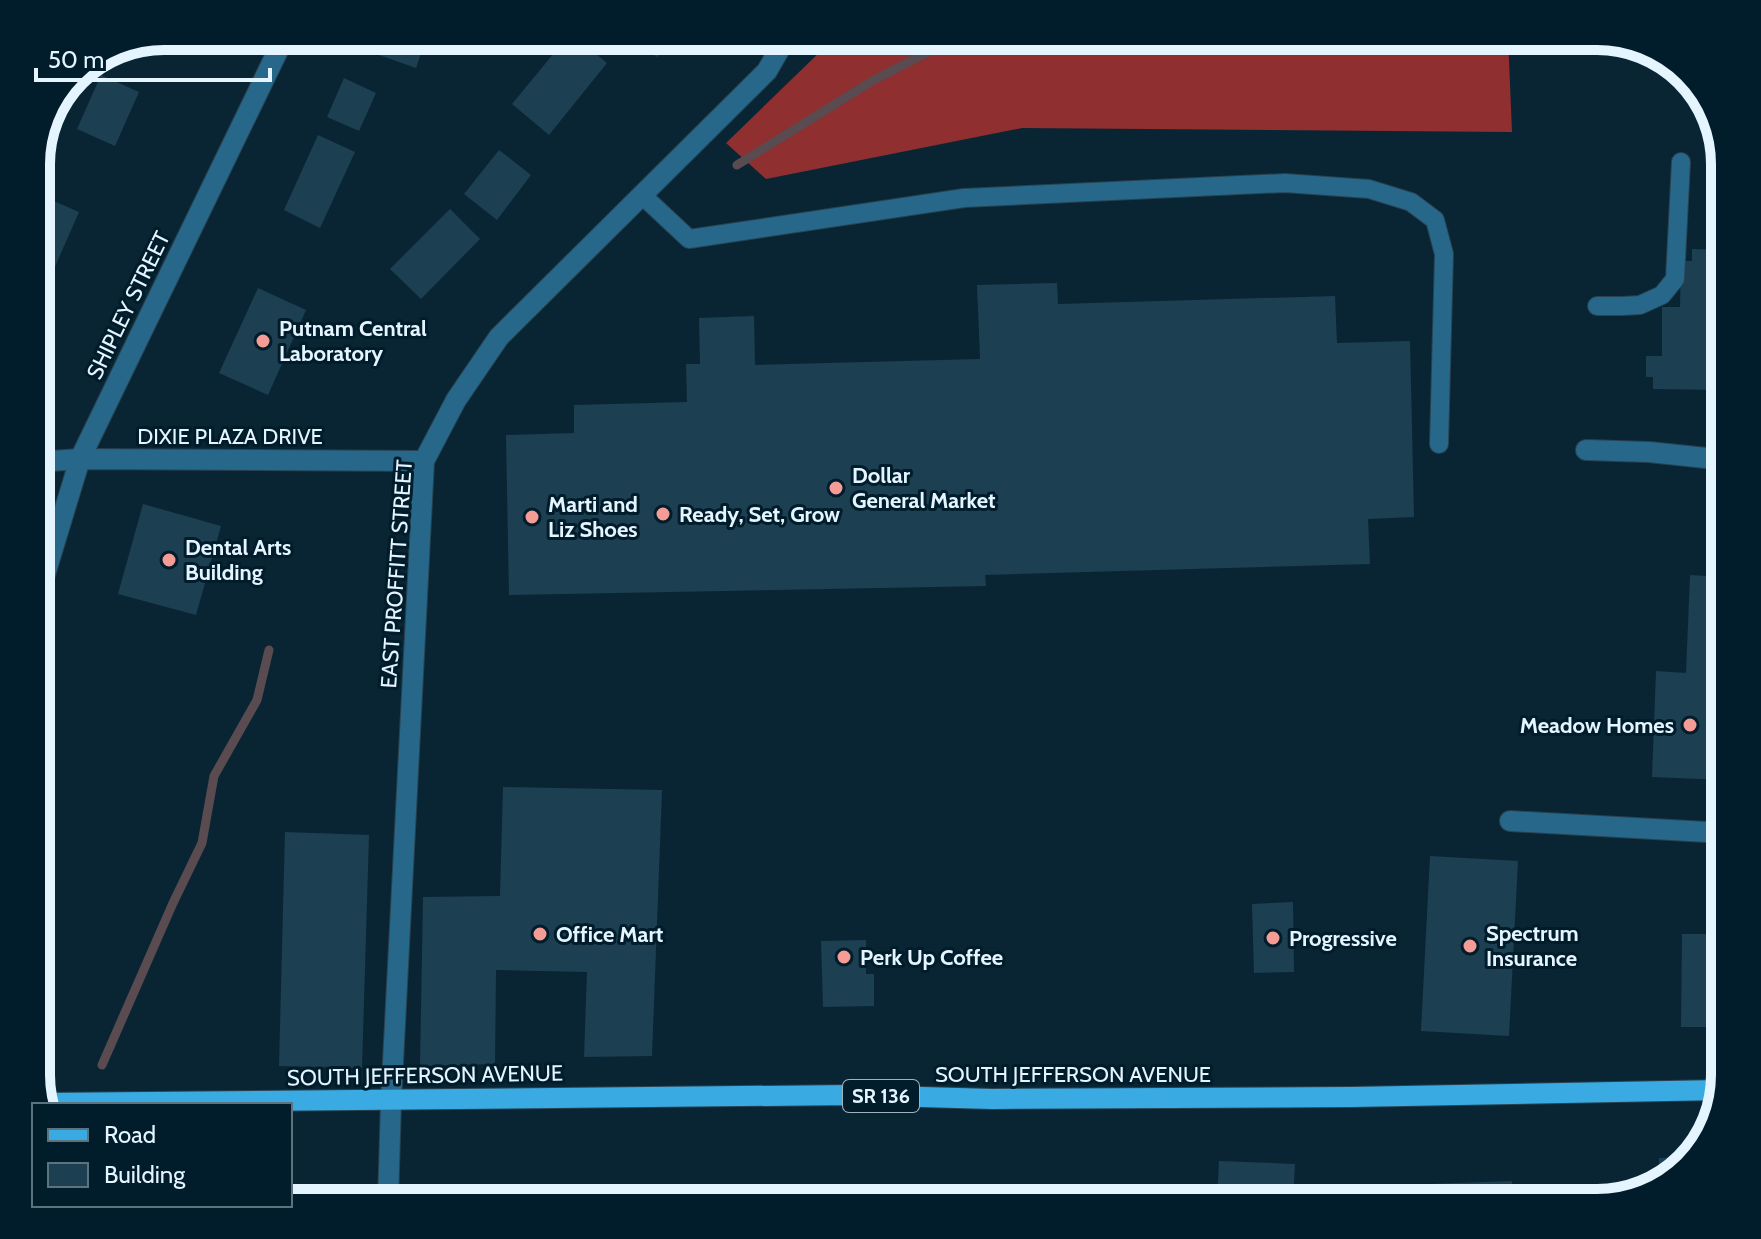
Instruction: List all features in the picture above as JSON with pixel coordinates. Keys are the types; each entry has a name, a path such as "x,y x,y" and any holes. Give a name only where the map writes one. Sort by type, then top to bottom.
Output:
{"main road":[{"name":"SOUTH JEFFERSON AVENUE","path":"54,1103 852,1095 967,1099 1351,1097 1710,1090"}],"street":[{"name":"SHIPLEY STREET","path":"50,558 80,459 278,50"},
{"name":"EAST PROFFITT STREET","path":"388,1189 424,461 456,400 499,337 767,71 779,50"},
{"path":"1586,450 1711,459"},
{"name":"DIXIE PLAZA DRIVE","path":"50,461 424,461"},
{"path":"1510,821 1711,832"}],"lane":[{"path":"1597,306 1640,305 1662,295 1675,279 1681,162"},
{"path":"642,195 689,239 964,198 1285,183 1369,189 1411,202 1435,220 1444,254 1439,444"}],"shaded area":[{"path":"822,50 1509,50 1512,132 1022,128 766,179 726,143"}],"building":[{"path":"365,50 422,50 416,68"},
{"path":"556,50 591,50 607,63 549,135 512,104"},
{"path":"648,50 663,50 657,57"},
{"path":"101,75 139,92 115,146 77,129"},
{"path":"344,78 376,93 359,131 327,117"},
{"path":"318,135 355,152 320,228 284,210"},
{"path":"499,150 531,175 497,220 464,194"},
{"path":"50,199 79,212 50,278"},
{"path":"450,209 480,239 421,299 390,269"},
{"path":"1692,249 1711,250 1711,390 1653,389 1653,377 1646,377 1646,356 1662,356 1662,307 1680,307 1681,261 1692,261"},
{"path":"1057,283 1058,304 1335,296 1337,343 1410,341 1414,517 1368,519 1370,564 985,575 986,586 509,595 506,435 574,433 574,405 687,402 686,364 700,364 699,318 754,316 755,365 980,359 977,285"},
{"name":"Putnam Central Laboratory","path":"258,288 306,310 268,395 219,373"},
{"name":"Dental Arts Building","path":"143,504 221,526 196,615 118,594"},
{"name":"Meadow Homes","path":"1690,575 1711,576 1711,779 1652,777 1656,671 1686,673"},
{"name":"Office Mart","path":"503,787 662,790 652,1056 584,1057 587,972 496,970 495,1064 420,1066 423,897 500,896"},
{"path":"285,832 369,835 362,1068 279,1066"},
{"name":"Spectrum Insurance","path":"1430,856 1518,861 1509,1036 1421,1031"},
{"name":"Progressive","path":"1293,902 1294,972 1254,973 1252,904"},
{"path":"1682,934 1711,934 1711,1027 1681,1027"},
{"name":"Perk Up Coffee","path":"866,940 866,974 874,974 874,1006 823,1007 821,941"},
{"path":"1659,1158 1676,1158 1659,1170"},
{"path":"1219,1161 1295,1164 1294,1189 1218,1189"},
{"path":"1512,1181 1512,1189 1400,1189 1400,1185"}],"waterway":[{"path":"737,165 872,81 932,50"},
{"path":"102,1065 202,843 214,776 257,700 269,650"}],"place":[{"name":"Putnam Central Laboratory","path":"263,341"},
{"name":"Dollar General Market","path":"836,488"},
{"name":"Ready, Set, Grow","path":"663,514"},
{"name":"Marti and Liz Shoes","path":"532,517"},
{"name":"Dental Arts Building","path":"169,560"},
{"name":"Meadow Homes","path":"1690,725"},
{"name":"Office Mart","path":"540,934"},
{"name":"Progressive","path":"1273,938"},
{"name":"Spectrum Insurance","path":"1470,946"},
{"name":"Perk Up Coffee","path":"844,957"}]}
